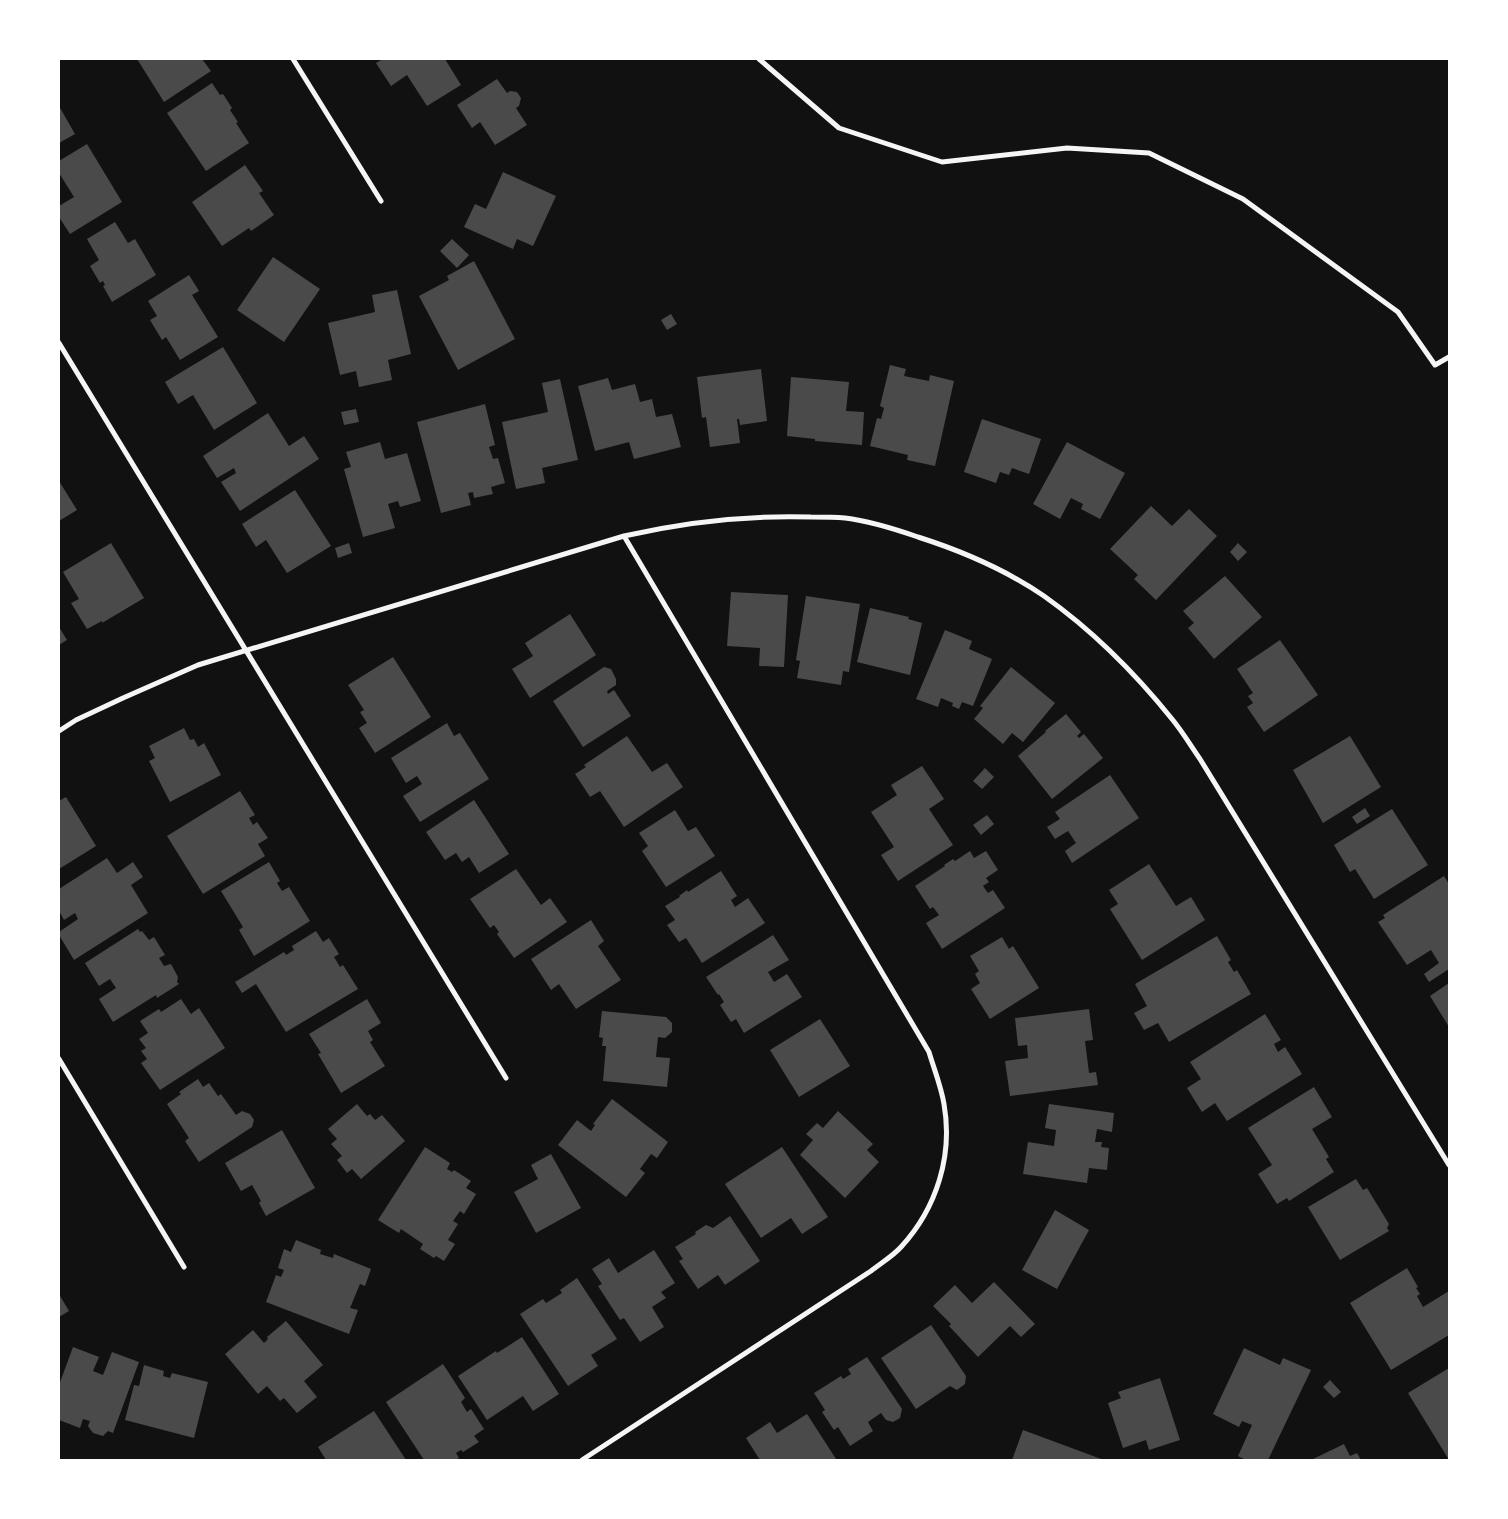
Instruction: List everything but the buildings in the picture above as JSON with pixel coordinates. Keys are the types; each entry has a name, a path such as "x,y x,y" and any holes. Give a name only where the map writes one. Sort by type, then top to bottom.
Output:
{"street":[{"path":"293,59 382,202"},
{"path":"759,59 839,128 942,162 1067,148 1149,153 1243,199 1398,312 1435,365 1449,357"},
{"path":"59,343 506,1078"},
{"path":"59,731 76,720 198,665 624,536 697,523 746,517 796,516 845,518 898,530 948,546 997,568 1043,596 1086,628 1131,672 1173,720 1200,759 1449,1165"},
{"path":"582,1460 872,1271 901,1247 918,1225 932,1200 944,1162 947,1133 944,1102 929,1052 624,536"},
{"path":"59,1059 184,1267"}]}
